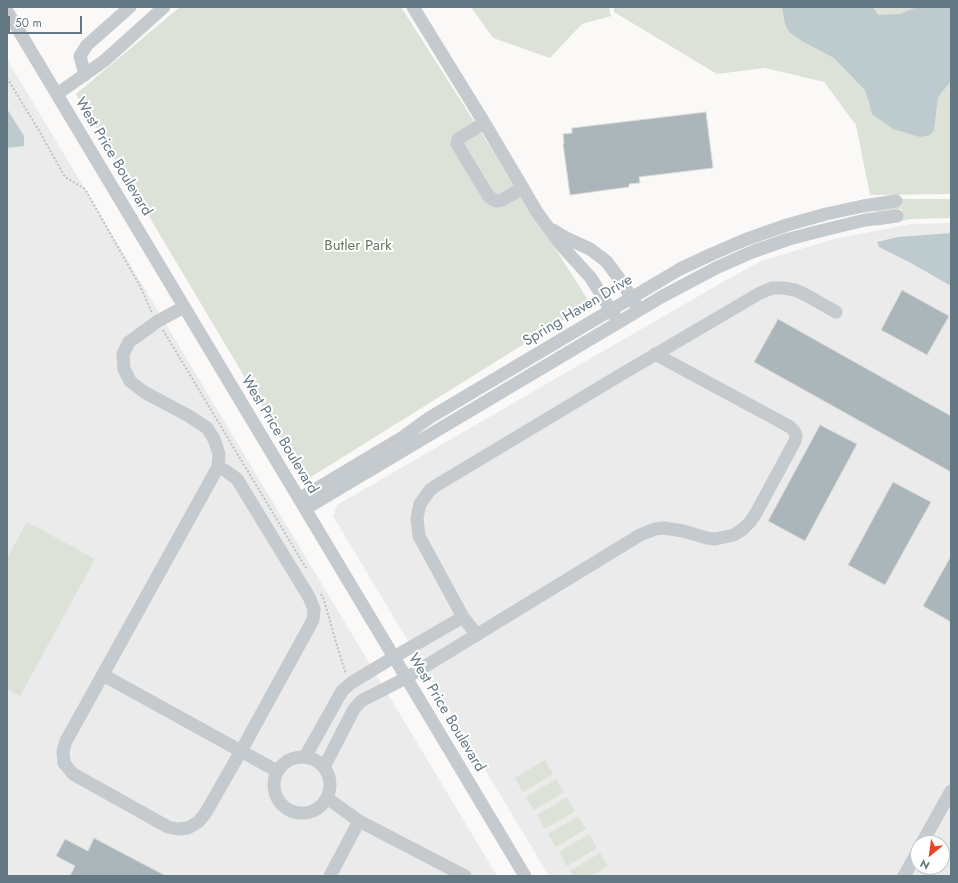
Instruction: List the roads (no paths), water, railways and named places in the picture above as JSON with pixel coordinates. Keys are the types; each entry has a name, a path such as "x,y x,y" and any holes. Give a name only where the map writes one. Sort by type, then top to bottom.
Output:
{"street":[{"path":"84,75 80,56 87,45 130,7"},
{"path":"57,94 104,61 164,7"},
{"path":"413,7 484,122 537,212 561,245 591,278 618,322"},
{"name":"West Price Boulevard","path":"7,11 525,876"},
{"path":"484,122 458,139 457,144 489,197 496,201 502,200 523,188"},
{"name":"Spring Haven Drive","path":"302,504 430,418 680,269 747,239 787,225 862,206 896,201"},
{"name":"Spring Haven Drive","path":"302,504 663,296 704,274 752,252 789,239 865,220 897,216"},
{"path":"547,226 560,235 586,247 602,258 613,270 639,310"},
{"path":"476,635 463,618 419,536 417,519 420,504 430,490 655,354 760,293 772,288 794,290 836,312"},
{"path":"184,307 158,321 129,342 123,354 124,369 130,381 144,392 189,416 207,428 214,439 219,454 218,467 66,741 63,751 64,763 73,774 168,827 178,829 188,828 198,822 205,814 313,620 314,609 309,597 237,479 218,467"},
{"path":"324,767 354,709 361,702 406,678 640,535 654,529 664,528 714,539 734,535 750,522 795,441 796,436 794,431 783,423 655,354"},
{"path":"305,756 342,691 351,683 463,618"},
{"path":"103,674 277,771"},
{"path":"337,699 354,709"},
{"path":"305,756 315,760 324,767 329,776 330,788 327,798 320,806 310,812 299,813 289,809 280,802 275,793 274,782 277,771 284,763 294,758 305,756"},
{"path":"926,835 951,791"},
{"path":"327,798 359,821 465,876"},
{"path":"330,876 359,821"},
{"path":"904,876 910,865"}],"park label":[{"name":"Butler Park","path":"358,246"}]}
